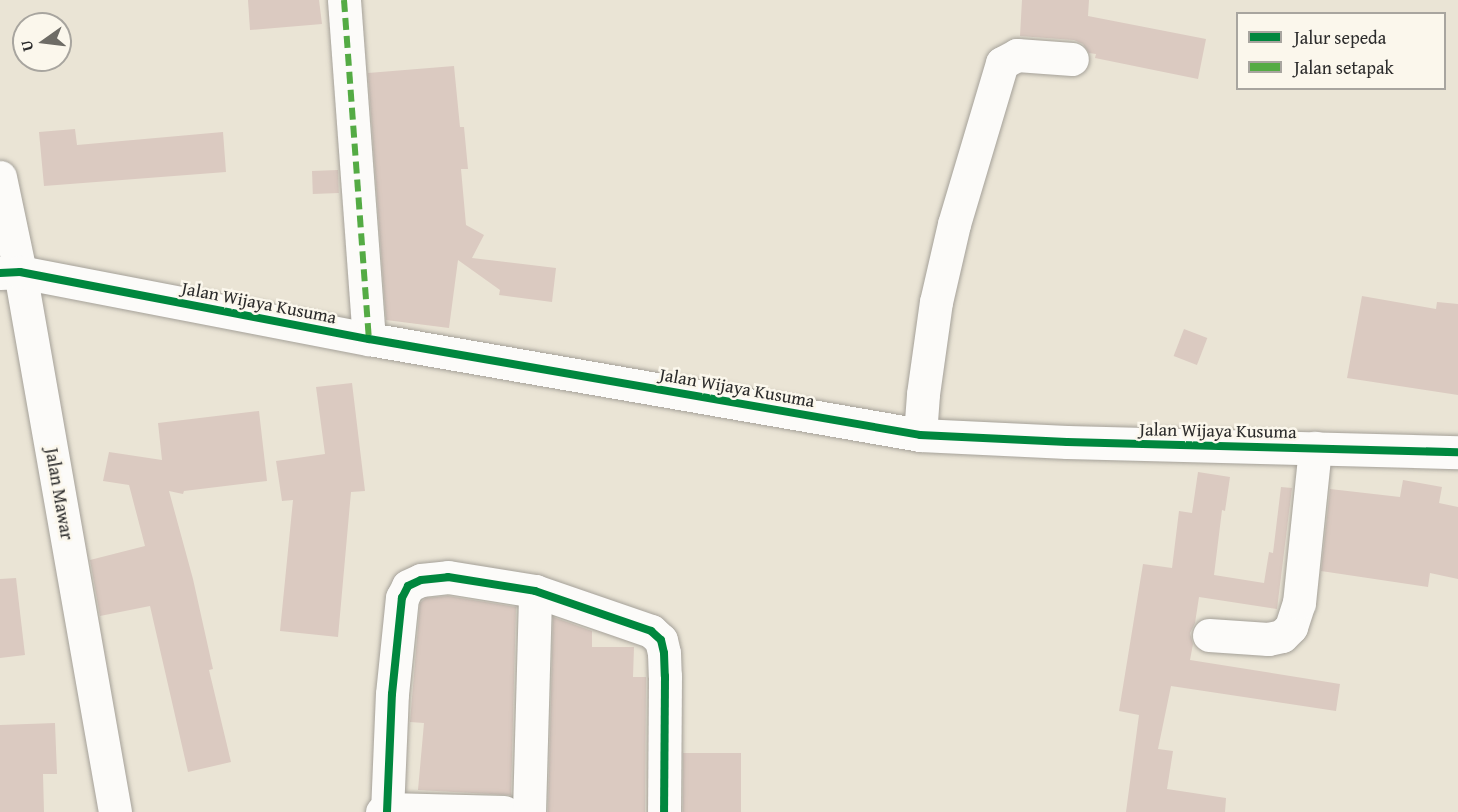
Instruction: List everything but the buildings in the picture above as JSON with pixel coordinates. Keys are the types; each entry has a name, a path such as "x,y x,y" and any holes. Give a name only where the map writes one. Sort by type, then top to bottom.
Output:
{"street":[{"path":"344,0 369,339"},
{"path":"920,435 923,394 936,302 954,224 1002,63 1017,55 1072,58"},
{"name":"Jalan Mawar","path":"0,177 10,272 115,812"},
{"name":"Jalan Wijaya Kusuma","path":"10,272 369,339 920,435 1066,442 1458,452"},
{"path":"1209,634 1268,639 1282,636 1291,627 1299,603 1315,448"},
{"path":"504,812 386,811 392,694 402,598 408,586 421,580 448,578 535,591 651,631 661,640 665,676 664,812"},
{"path":"529,812 535,591"}],"marked path":[{"path":"344,0 369,339"}],"cycle path":[{"path":"0,273 20,272 369,339 920,435 1067,442 1458,452"},
{"path":"387,812 392,694 402,598 408,586 421,580 448,577 535,591 651,631 661,640 665,676 664,812"}]}
